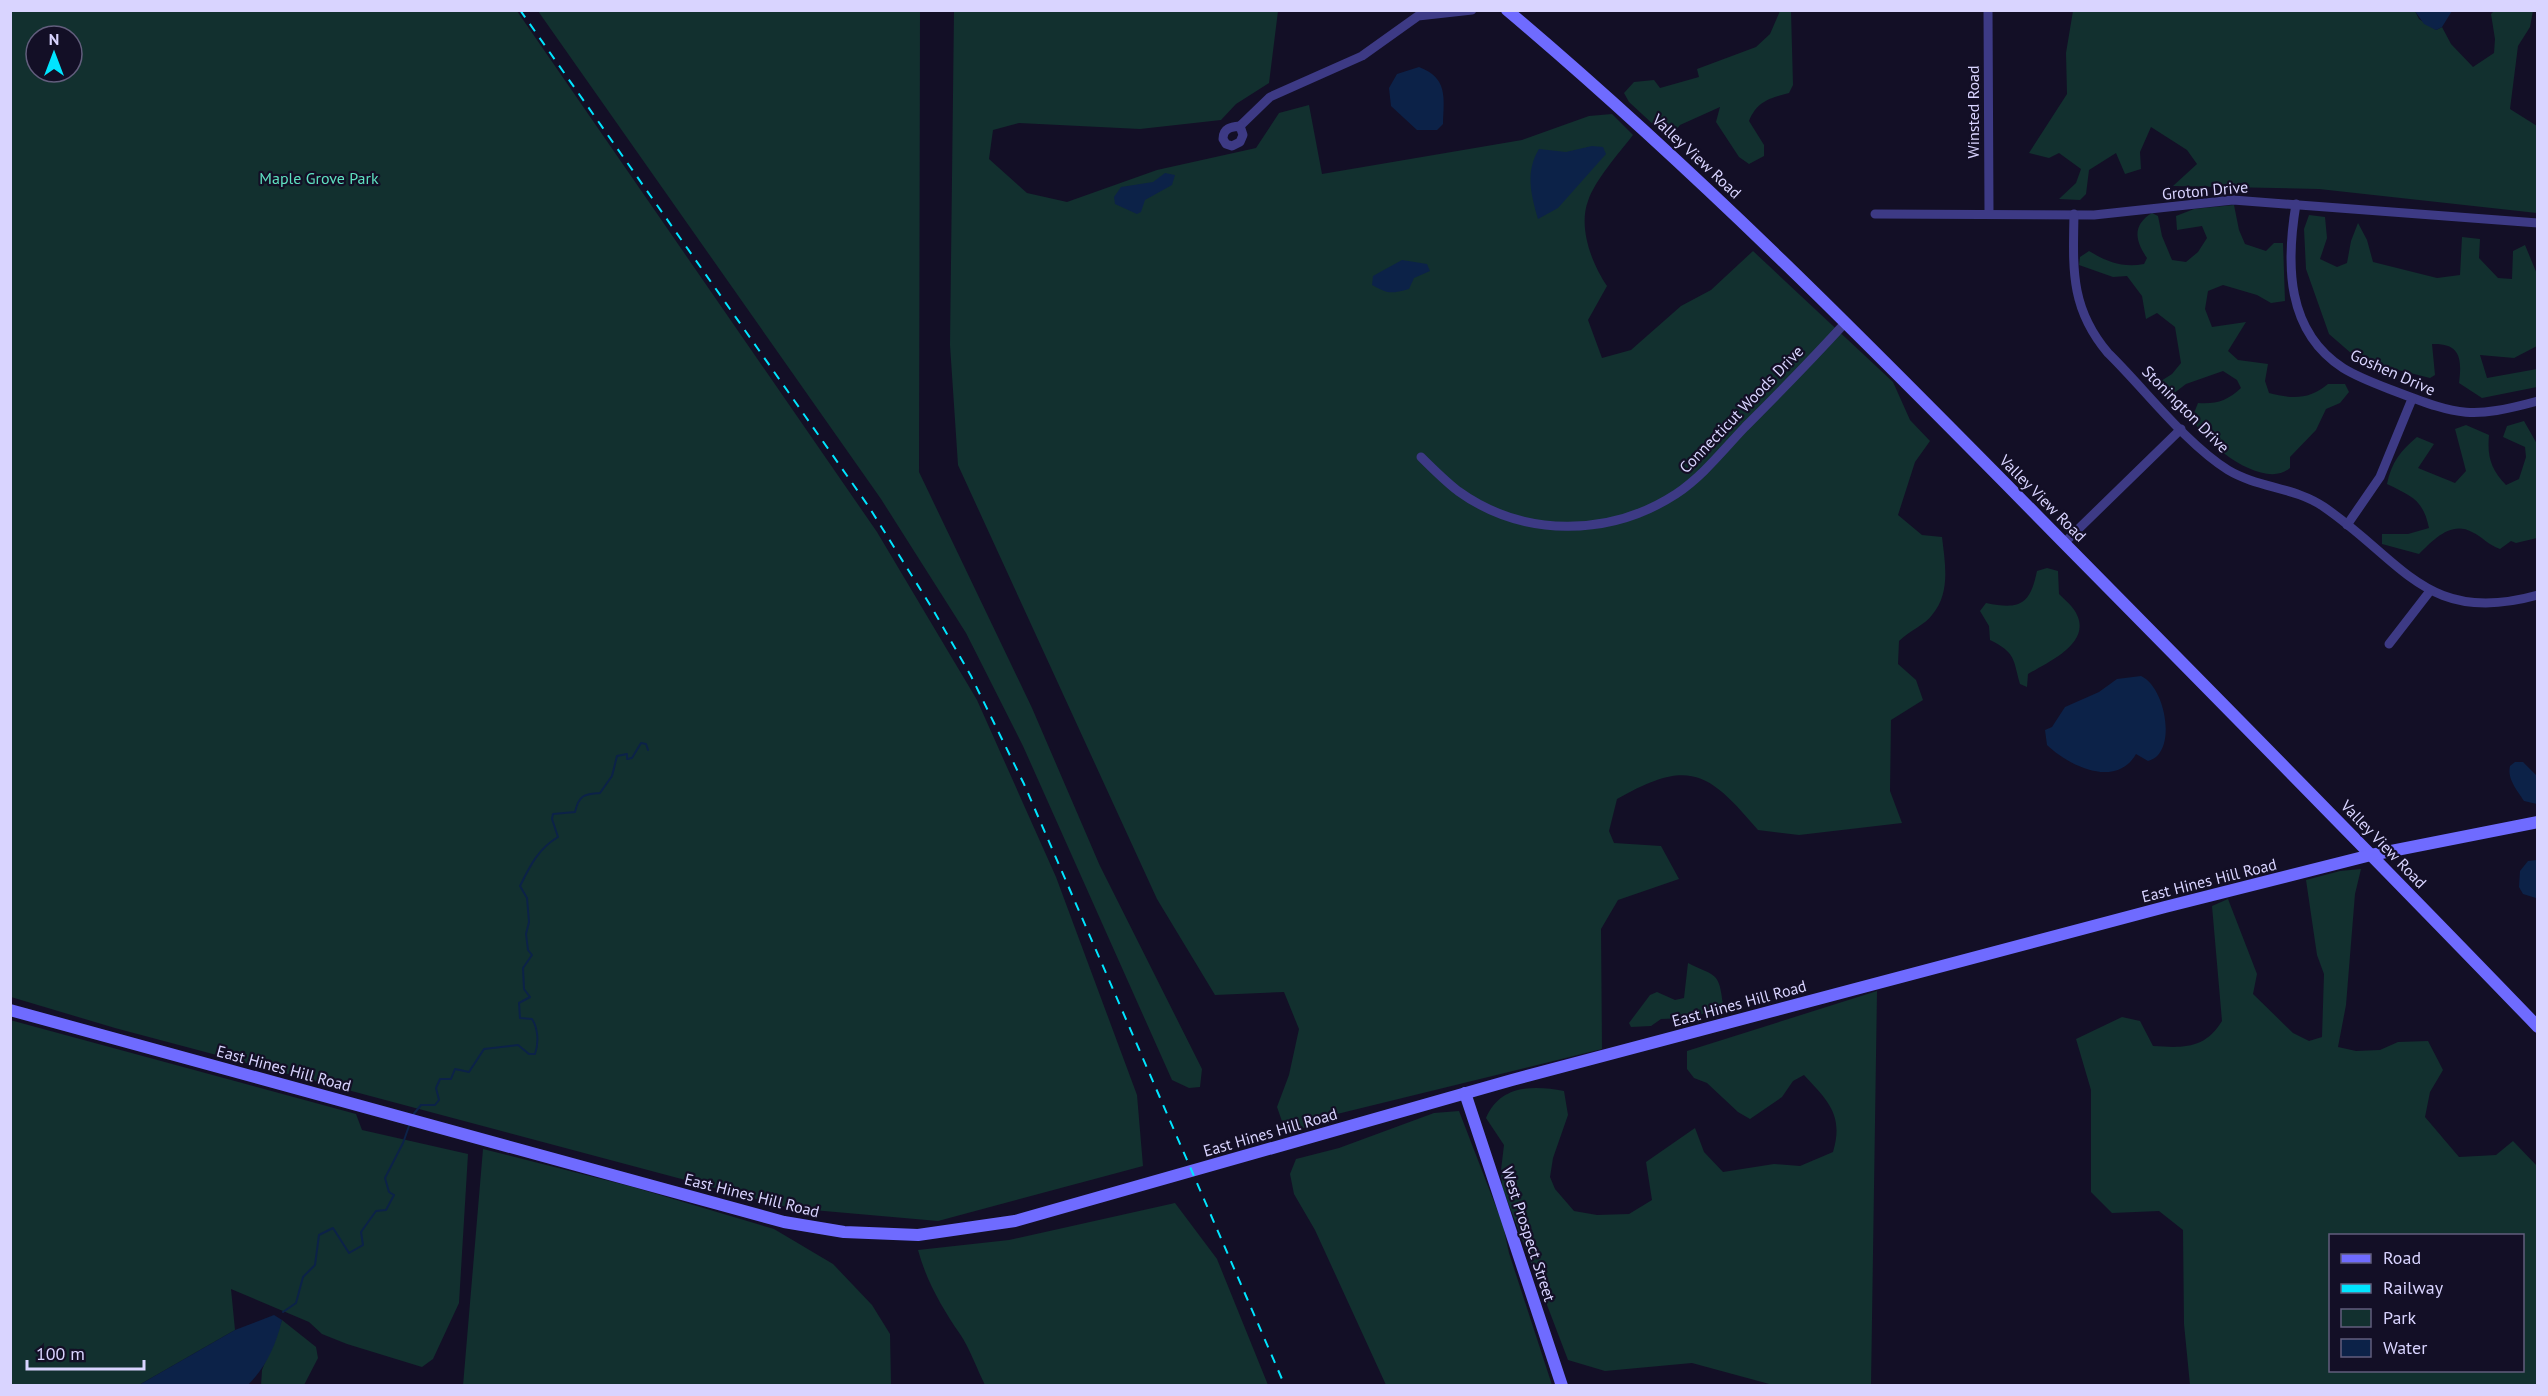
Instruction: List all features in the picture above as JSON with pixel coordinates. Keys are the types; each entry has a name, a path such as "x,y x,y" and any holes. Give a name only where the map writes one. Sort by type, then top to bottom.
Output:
{"street":[{"path":"1240,126 1270,97 1362,56 1418,16 1472,10"},
{"name":"Valley View Road","path":"1506,10 1650,134 1846,322 2538,1027"},
{"name":"Winsted Road","path":"1988,10 1989,214"},
{"name":"Groton Drive","path":"1875,214 2122,213 2216,201 2296,204 2538,223"},
{"name":"Goshen Drive","path":"2296,204 2291,242 2291,275 2295,304 2305,327 2319,347 2342,367 2412,399 2469,414 2489,413 2538,401"},
{"name":"Stonington Drive","path":"2074,214 2074,283 2085,319 2108,353 2181,429 2226,469 2248,480 2312,499 2430,591 2463,602 2486,604 2538,595"},
{"name":"Connecticut Woods Drive","path":"1421,458 1459,492 1489,509 1516,519 1569,527 1604,524 1629,517 1677,493 1705,470 1846,322"},
{"path":"2347,525 2380,477 2412,399"},
{"path":"2064,543 2181,429"},
{"path":"2389,644 2430,591"},
{"name":"East Hines Hill Road","path":"10,1010 784,1222 822,1229 880,1235 952,1232 1016,1221 1465,1093 2371,855 2538,822"},
{"name":"West Prospect Street","path":"1465,1093 1562,1386"}],"green space":[{"name":"Maple Grove Park","path":"10,11 517,11 877,532 977,700 1056,877 1137,1095 1143,1166 938,1221 790,1208 115,1028 11,997"},
{"path":"538,11 920,11 919,472 1032,708 1100,866 1202,1069 1200,1087 1189,1088 1172,1080 1023,746 966,633 881,499"},
{"path":"954,11 1278,11 1269,83 1236,104 1221,120 1140,129 1019,123 993,130 989,159 1027,193 1067,202 1157,170 1256,148 1279,113 1309,105 1322,174 1522,140 1589,116 1612,114 1633,135 1596,184 1585,212 1588,245 1596,267 1607,286 1588,320 1602,358 1631,350 1681,306 1711,290 1753,251 1893,382 1910,420 1930,441 1915,462 1898,515 1922,535 1942,537 1945,567 1944,588 1938,606 1926,621 1899,641 1898,664 1916,680 1923,700 1891,720 1890,791 1902,823 1799,835 1758,830 1725,794 1710,783 1696,777 1680,775 1662,778 1642,786 1617,799 1609,831 1614,843 1661,846 1679,879 1618,900 1601,929 1602,1049 1333,1115 1297,1131 1284,1127 1277,1107 1289,1075 1299,1029 1284,992 1215,995 1157,899 958,465 950,345"},
{"path":"1780,11 1791,11 1793,85 1789,93 1760,105 1749,121 1764,145 1764,156 1749,164 1739,157 1716,122 1720,107 1680,125 1669,139 1629,102 1624,93 1634,82 1654,80 1660,88 1699,77 1697,69 1756,47 1770,34"},
{"path":"2073,11 2415,11 2419,19 2436,30 2442,27 2451,44 2473,67 2494,53 2495,39 2491,14 2494,11 2533,11 2530,27 2518,46 2510,109 2537,126 2537,213 2319,189 2173,186 2197,164 2187,150 2151,127 2140,152 2141,169 2125,174 2116,153 2089,170 2086,194 2080,200 2059,199 2076,183 2081,169 2059,153 2049,158 2029,153 2067,94 2066,53"},
{"path":"2234,205 2239,230 2245,244 2266,251 2274,243 2283,243 2285,301 2271,303 2257,295 2223,285 2208,291 2205,309 2212,327 2246,322 2228,351 2238,360 2268,364 2265,381 2269,393 2300,397 2314,393 2328,384 2345,384 2349,392 2340,403 2326,409 2316,430 2290,457 2290,468 2279,474 2265,474 2236,461 2209,440 2192,418 2198,403 2221,401 2241,388 2237,380 2223,371 2186,384 2169,397 2163,395 2161,381 2172,374 2181,363 2175,327 2157,313 2146,319 2142,296 2127,276 2113,277 2079,265 2080,257 2089,251 2115,263 2144,264 2147,258 2137,234 2141,223 2152,213 2158,216 2162,236 2172,260 2186,262 2198,252 2207,238 2202,226 2177,230 2176,216 2194,209"},
{"path":"2309,215 2325,217 2327,238 2320,259 2337,267 2347,263 2351,241 2358,223 2367,240 2373,262 2437,278 2460,275 2462,237 2480,239 2479,258 2498,278 2512,279 2513,251 2525,245 2537,274 2537,346 2514,358 2480,355 2487,378 2537,369 2537,387 2482,398 2459,383 2458,354 2449,346 2442,344 2432,344 2435,375 2430,378 2359,360 2329,334 2306,269 2304,229"},
{"path":"2524,421 2537,444 2537,538 2516,543 2511,541 2500,549 2472,532 2457,529 2442,534 2419,554 2382,544 2382,534 2408,534 2429,528 2419,504 2387,484 2394,463 2411,442 2417,437 2434,444 2418,468 2455,483 2466,471 2455,429 2466,425 2489,435 2491,462 2506,485 2519,479 2526,457 2525,447 2503,437 2507,426"},
{"path":"2047,568 2058,571 2059,594 2074,609 2080,625 2078,635 2072,644 2055,658 2028,674 2027,687 2020,684 2009,653 1990,640 1989,626 1980,611 1986,603 2007,606 2022,602 2031,591 2037,571"},
{"path":"2361,869 2355,894 2346,1005 2338,1047 2356,1051 2380,1050 2398,1042 2428,1041 2443,1070 2430,1092 2425,1117 2459,1157 2496,1155 2513,1141 2537,1166 2537,1385 2190,1385 2184,1324 2183,1230 2159,1211 2112,1213 2091,1192 2091,1090 2076,1039 2122,1017 2140,1021 2153,1046 2193,1045 2208,1037 2222,1021 2212,906 2228,899 2257,974 2253,994 2293,1033 2309,1041 2322,1037 2324,974 2317,955 2306,880 2340,871"},
{"path":"1688,963 1710,973 1718,980 1723,1005 1718,1010 1686,1018 1661,1019 1651,1026 1631,1027 1629,1023 1650,995 1657,992 1675,1000 1684,998"},
{"path":"1877,991 1871,1385 1773,1385 1692,1363 1605,1371 1568,1360 1502,1187 1501,1170 1504,1145 1486,1118 1492,1107 1509,1093 1519,1090 1541,1088 1564,1091 1568,1115 1553,1158 1550,1177 1555,1189 1574,1211 1597,1215 1629,1214 1652,1200 1646,1162 1695,1128 1704,1152 1723,1172 1774,1164 1800,1166 1833,1152 1836,1139 1832,1109 1804,1075 1793,1081 1782,1097 1750,1119 1738,1112 1707,1083 1694,1078 1687,1069 1687,1051"},
{"path":"10,1020 356,1114 362,1130 468,1154 459,1303 433,1359 422,1367 347,1344 322,1334 309,1322 231,1289 235,1330 139,1385 11,1385"},
{"path":"1459,1111 1503,1225 1509,1253 1552,1385 1386,1385 1315,1230 1294,1194 1290,1174 1296,1159 1339,1148 1434,1113"},
{"path":"483,1149 633,1187 774,1229 833,1264 872,1305 890,1334 891,1385 463,1386"},
{"path":"1175,1203 1217,1259 1268,1385 985,1385 967,1346 935,1294 918,1250 1009,1240"},
{"path":"282,1320 316,1347 318,1358 304,1385 261,1386 262,1370"}],"water":[{"path":"2415,11 2452,11 2442,27 2436,30 2424,24"},
{"path":"1419,67 1435,77 1442,90 1443,124 1437,130 1417,130 1391,106 1389,88 1397,74"},
{"path":"1592,146 1603,147 1606,154 1558,208 1538,219 1531,175 1539,149 1566,152"},
{"path":"1165,173 1175,175 1172,185 1145,200 1141,212 1137,214 1115,204 1114,197 1121,187 1153,182"},
{"path":"1402,260 1427,264 1430,271 1414,278 1409,289 1403,291 1390,292 1372,285 1373,276"},
{"path":"2141,676 2157,693 2165,720 2166,734 2157,756 2148,761 2136,754 2127,765 2105,772 2092,770 2067,760 2047,745 2045,730 2052,727 2065,707 2099,692 2117,679"},
{"path":"2515,762 2523,762 2537,776 2537,804 2524,801 2513,784 2509,771 2510,766"},
{"path":"2537,860 2538,898 2536,898 2523,894 2519,887 2520,871 2528,861"},
{"path":"274,1315 282,1320 277,1338 270,1355 248,1385 139,1385 235,1330"}],"waterway":[{"path":"412,1116 421,1105 435,1105 439,1100 436,1088 440,1079 451,1079 455,1069 469,1072 484,1049 518,1045 529,1054 535,1054 536,1027 532,1019 520,1018 519,1003 530,997 524,989 523,968 532,955 528,950 526,934 529,922 527,898 520,886 540,853 558,837 552,819 553,814 575,812 583,796 600,793 612,776 617,756 627,754 627,759 632,758 641,743 646,744 648,750"},
{"path":"283,1312 296,1303 303,1277 315,1265 319,1235 333,1228 349,1253 363,1245 361,1232 376,1211 386,1210 394,1195 389,1192 385,1178 409,1126"}],"railway":[{"path":"520,10 869,507 971,676 1024,784 1285,1386"}]}
